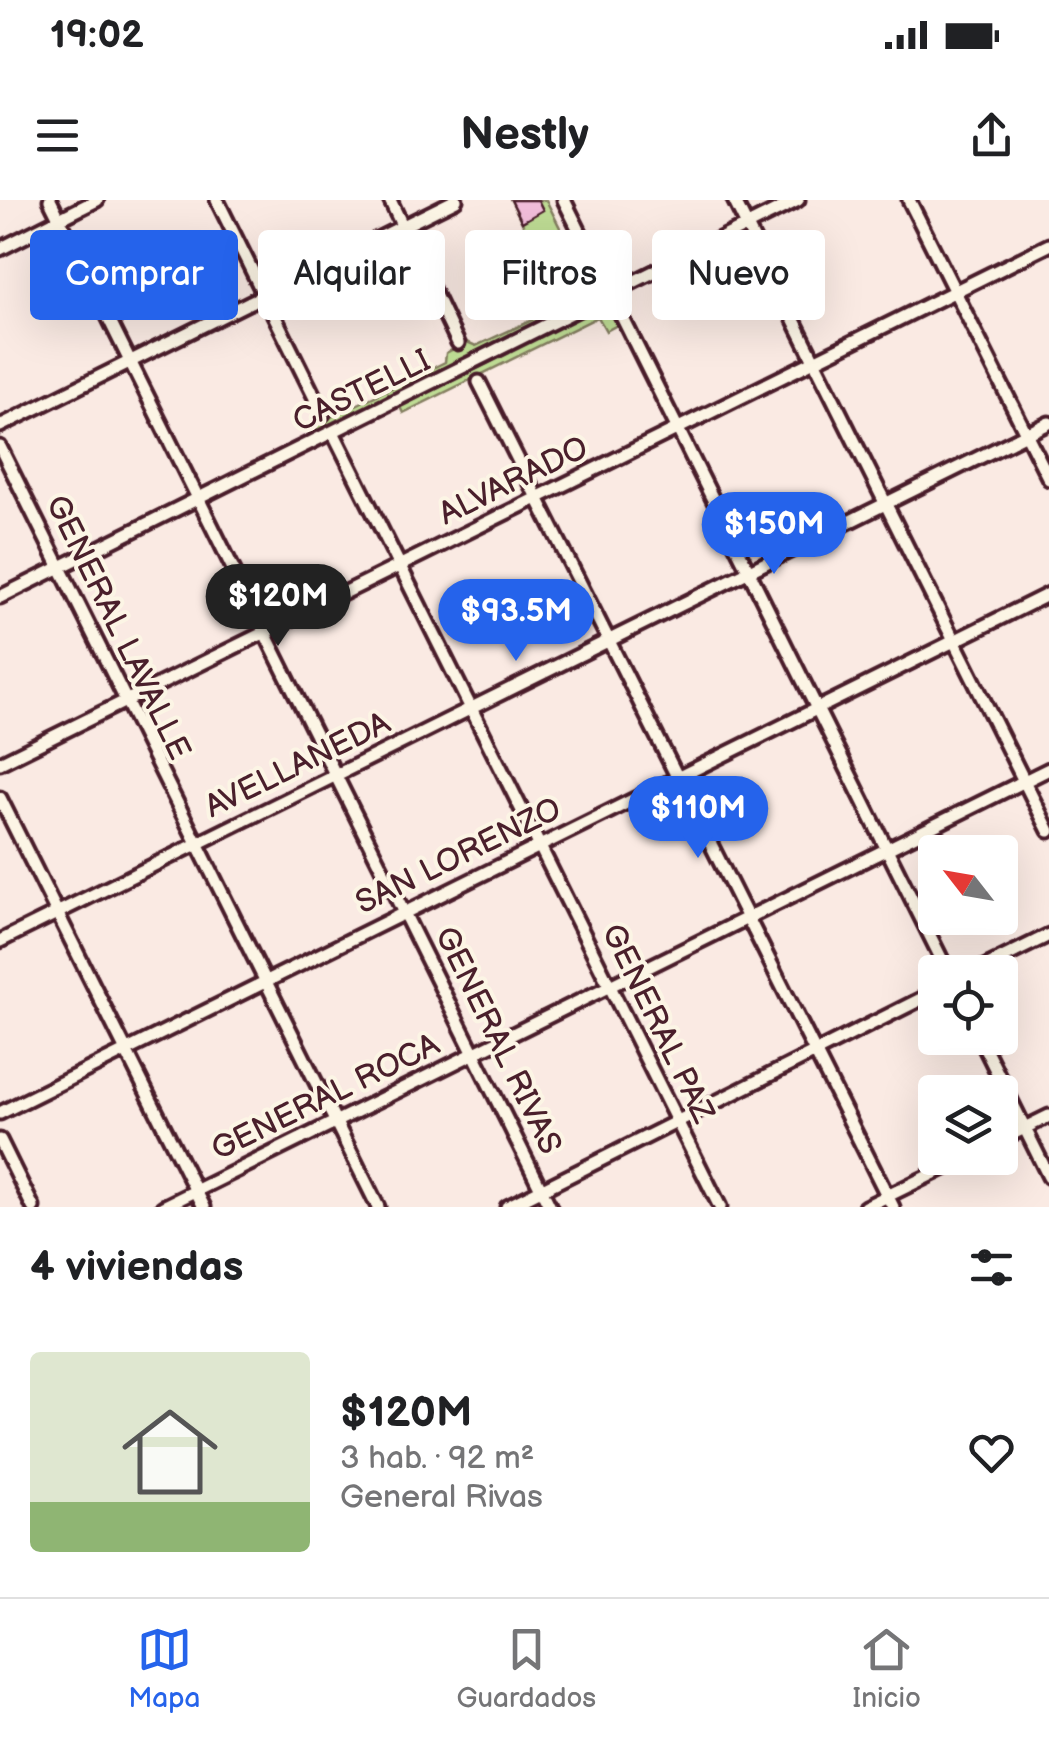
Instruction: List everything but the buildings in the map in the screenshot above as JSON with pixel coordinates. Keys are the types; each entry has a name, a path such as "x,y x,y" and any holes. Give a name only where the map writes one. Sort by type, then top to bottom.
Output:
{"street":[{"name":"GENERAL RIVAS","path":"50,200 550,1207"},
{"path":"0,249 97,200"},
{"path":"217,200 258,284"},
{"path":"390,200 458,343"},
{"path":"394,230 456,200"},
{"path":"564,200 579,230"},
{"path":"734,200 1049,831"},
{"name":"CASTELLI","path":"632,285 798,200"},
{"path":"909,200 1049,480"},
{"name":"ALVARADO","path":"0,763 1049,245"},
{"path":"0,426 258,299"},
{"path":"276,320 323,414"},
{"name":"CASTELLI","path":"0,597 564,320"},
{"path":"624,320 940,955"},
{"path":"479,382 890,1202"},
{"name":"AVELLANEDA","path":"0,941 1049,423"},
{"name":"GENERAL PAZ","path":"334,434 720,1207"},
{"name":"GENERAL LAVALLE","path":"0,447 378,1207"},
{"name":"SAN LORENZO","path":"0,1113 1049,594"},
{"name":"GENERAL ROCA","path":"163,1207 1049,768"},
{"path":"0,798 204,1207"},
{"path":"1008,955 1049,935"},
{"path":"507,1207 918,1001"},
{"path":"988,1055 1049,1177"},
{"path":"1018,1131 1049,1116"},
{"path":"0,1140 33,1207"},
{"path":"865,1207 890,1202 936,1175"}],"green space":[{"path":"511,200 546,200 561,230 526,230"},
{"path":"532,320 549,320 312,439 309,431 317,424 445,362 446,353 467,342 476,346"},
{"path":"576,320 592,320 403,413 400,407"},
{"path":"600,320 614,320 617,325 606,331"}]}
